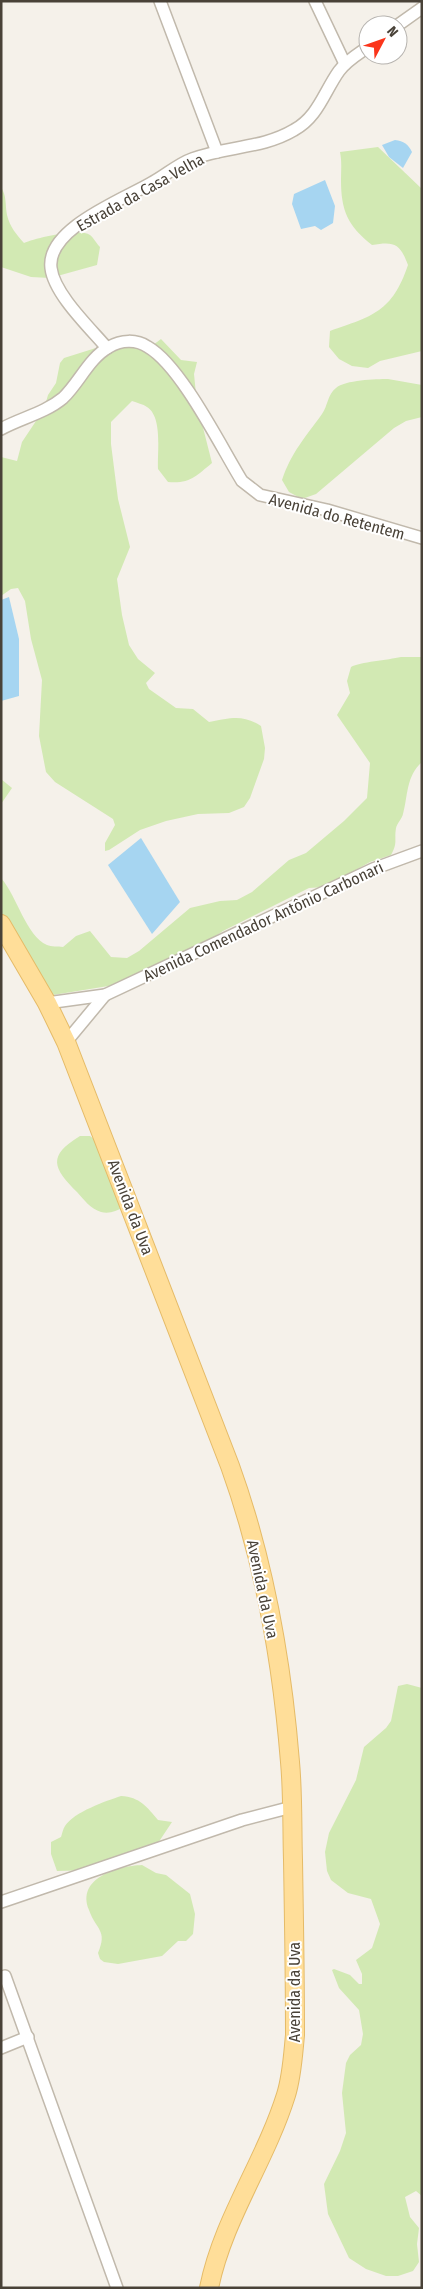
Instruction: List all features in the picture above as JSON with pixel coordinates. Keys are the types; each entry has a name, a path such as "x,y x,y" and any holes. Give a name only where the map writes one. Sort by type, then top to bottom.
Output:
{"main road":[{"name":"Avenida da Uva","path":"1,924 47,1003 66,1042 246,1511 268,1605 280,1678 291,1763 295,2035 292,2064 286,2094 275,2125 218,2250 209,2288"}],"street":[{"path":"160,1 216,152"},
{"path":"315,1 344,64"},
{"path":"408,18 422,8"},
{"name":"Estrada da Casa Velha","path":"107,348 62,294 53,278 50,266 57,246 76,225 190,160 216,152 274,140 308,121 344,64 358,54"},
{"name":"Avenida do Retentem","path":"107,348 120,342 133,341 148,346 163,357 201,412 242,481 256,492 327,510 422,538"},
{"path":"1,428 49,408 62,398 107,348"},
{"name":"Avenida Comendador Antônio Carbonari","path":"47,1003 105,995 373,868 422,850"},
{"name":"Avenida Comendador Antônio Carbonari","path":"66,1042 105,995"},
{"path":"1,1902 242,1820 292,1807"},
{"path":"5,1976 117,2288"},
{"path":"1,2048 28,2037"}],"green space":[{"path":"378,147 422,189 422,351 380,361 368,368 352,366 339,359 329,347 330,331 369,316 388,303 402,281 408,265 402,252 396,246 386,243 372,245 364,238 352,224 344,209 341,191 340,152"},
{"path":"1,187 10,223 24,243 57,235 84,233 90,235 100,247 97,265 50,278 31,277 1,267"},
{"path":"161,339 181,360 197,362 194,374 197,404 212,463 192,478 182,482 168,482 158,469 157,427 152,412 145,406 132,401 111,422 111,444 118,499 130,547 117,579 122,615 129,645 138,659 155,673 146,683 149,689 176,708 193,709 209,722 242,718 261,726 265,748 264,759 250,798 244,807 229,813 198,814 166,821 140,830 105,851 105,843 115,825 113,819 55,782 46,772 39,736 42,680 31,639 25,601 18,588 11,589 1,596 1,457 17,461 22,442 44,409 48,395 56,383 60,363 64,358 99,347 149,348"},
{"path":"388,379 422,385 422,417 406,421 394,428 316,494 302,499 289,492 282,480 286,470 299,445 324,411 333,391 346,383"},
{"path":"401,657 422,657 422,762 413,774 408,786 403,814 397,824 395,844 391,855 370,862 325,887 309,888 223,931 198,948 133,982 53,995 1,921 1,878 27,925 47,945 63,947 76,936 90,931 111,957 127,958 139,951 190,908 220,901 237,900 252,892 289,860 306,853 344,821 367,798 370,763 337,715 350,693 347,681 351,667 367,662"},
{"path":"1,779 12,788 1,804"},
{"path":"80,1136 90,1136 104,1147 124,1207 116,1211 104,1213 97,1211 85,1201 63,1176 57,1162 58,1156 69,1143"},
{"path":"407,1684 422,1688 422,2196 416,2191 405,2197 410,2217 419,2228 417,2244 419,2262 413,2271 398,2276 386,2276 366,2269 349,2258 328,2214 324,2184 340,2151 346,2133 342,2093 346,2063 350,2055 361,2045 363,2034 359,2010 339,1988 332,1970 350,1975 359,1984 362,1984 362,1974 356,1960 372,1948 380,1924 371,1899 348,1893 331,1880 327,1871 325,1852 329,1833 356,1780 364,1747 386,1728 391,1721 398,1686"},
{"path":"121,1796 138,1801 158,1820 172,1822 158,1843 93,1870 57,1871 51,1854 51,1842 61,1837 65,1826 75,1816"},
{"path":"142,1865 156,1873 166,1875 190,1894 195,1914 193,1934 186,1941 178,1941 162,1956 118,1964 104,1962 100,1959 98,1953 102,1939 100,1930 89,1910 88,1890 94,1882 111,1871"}],"water":[{"path":"395,140 405,143 412,152 403,168 389,157 382,145"},
{"path":"325,180 335,206 333,223 321,230 315,226 301,229 292,204 294,194"},
{"path":"9,597 19,639 19,696 1,701 1,600"},
{"path":"141,838 180,902 152,934 108,865"}]}
